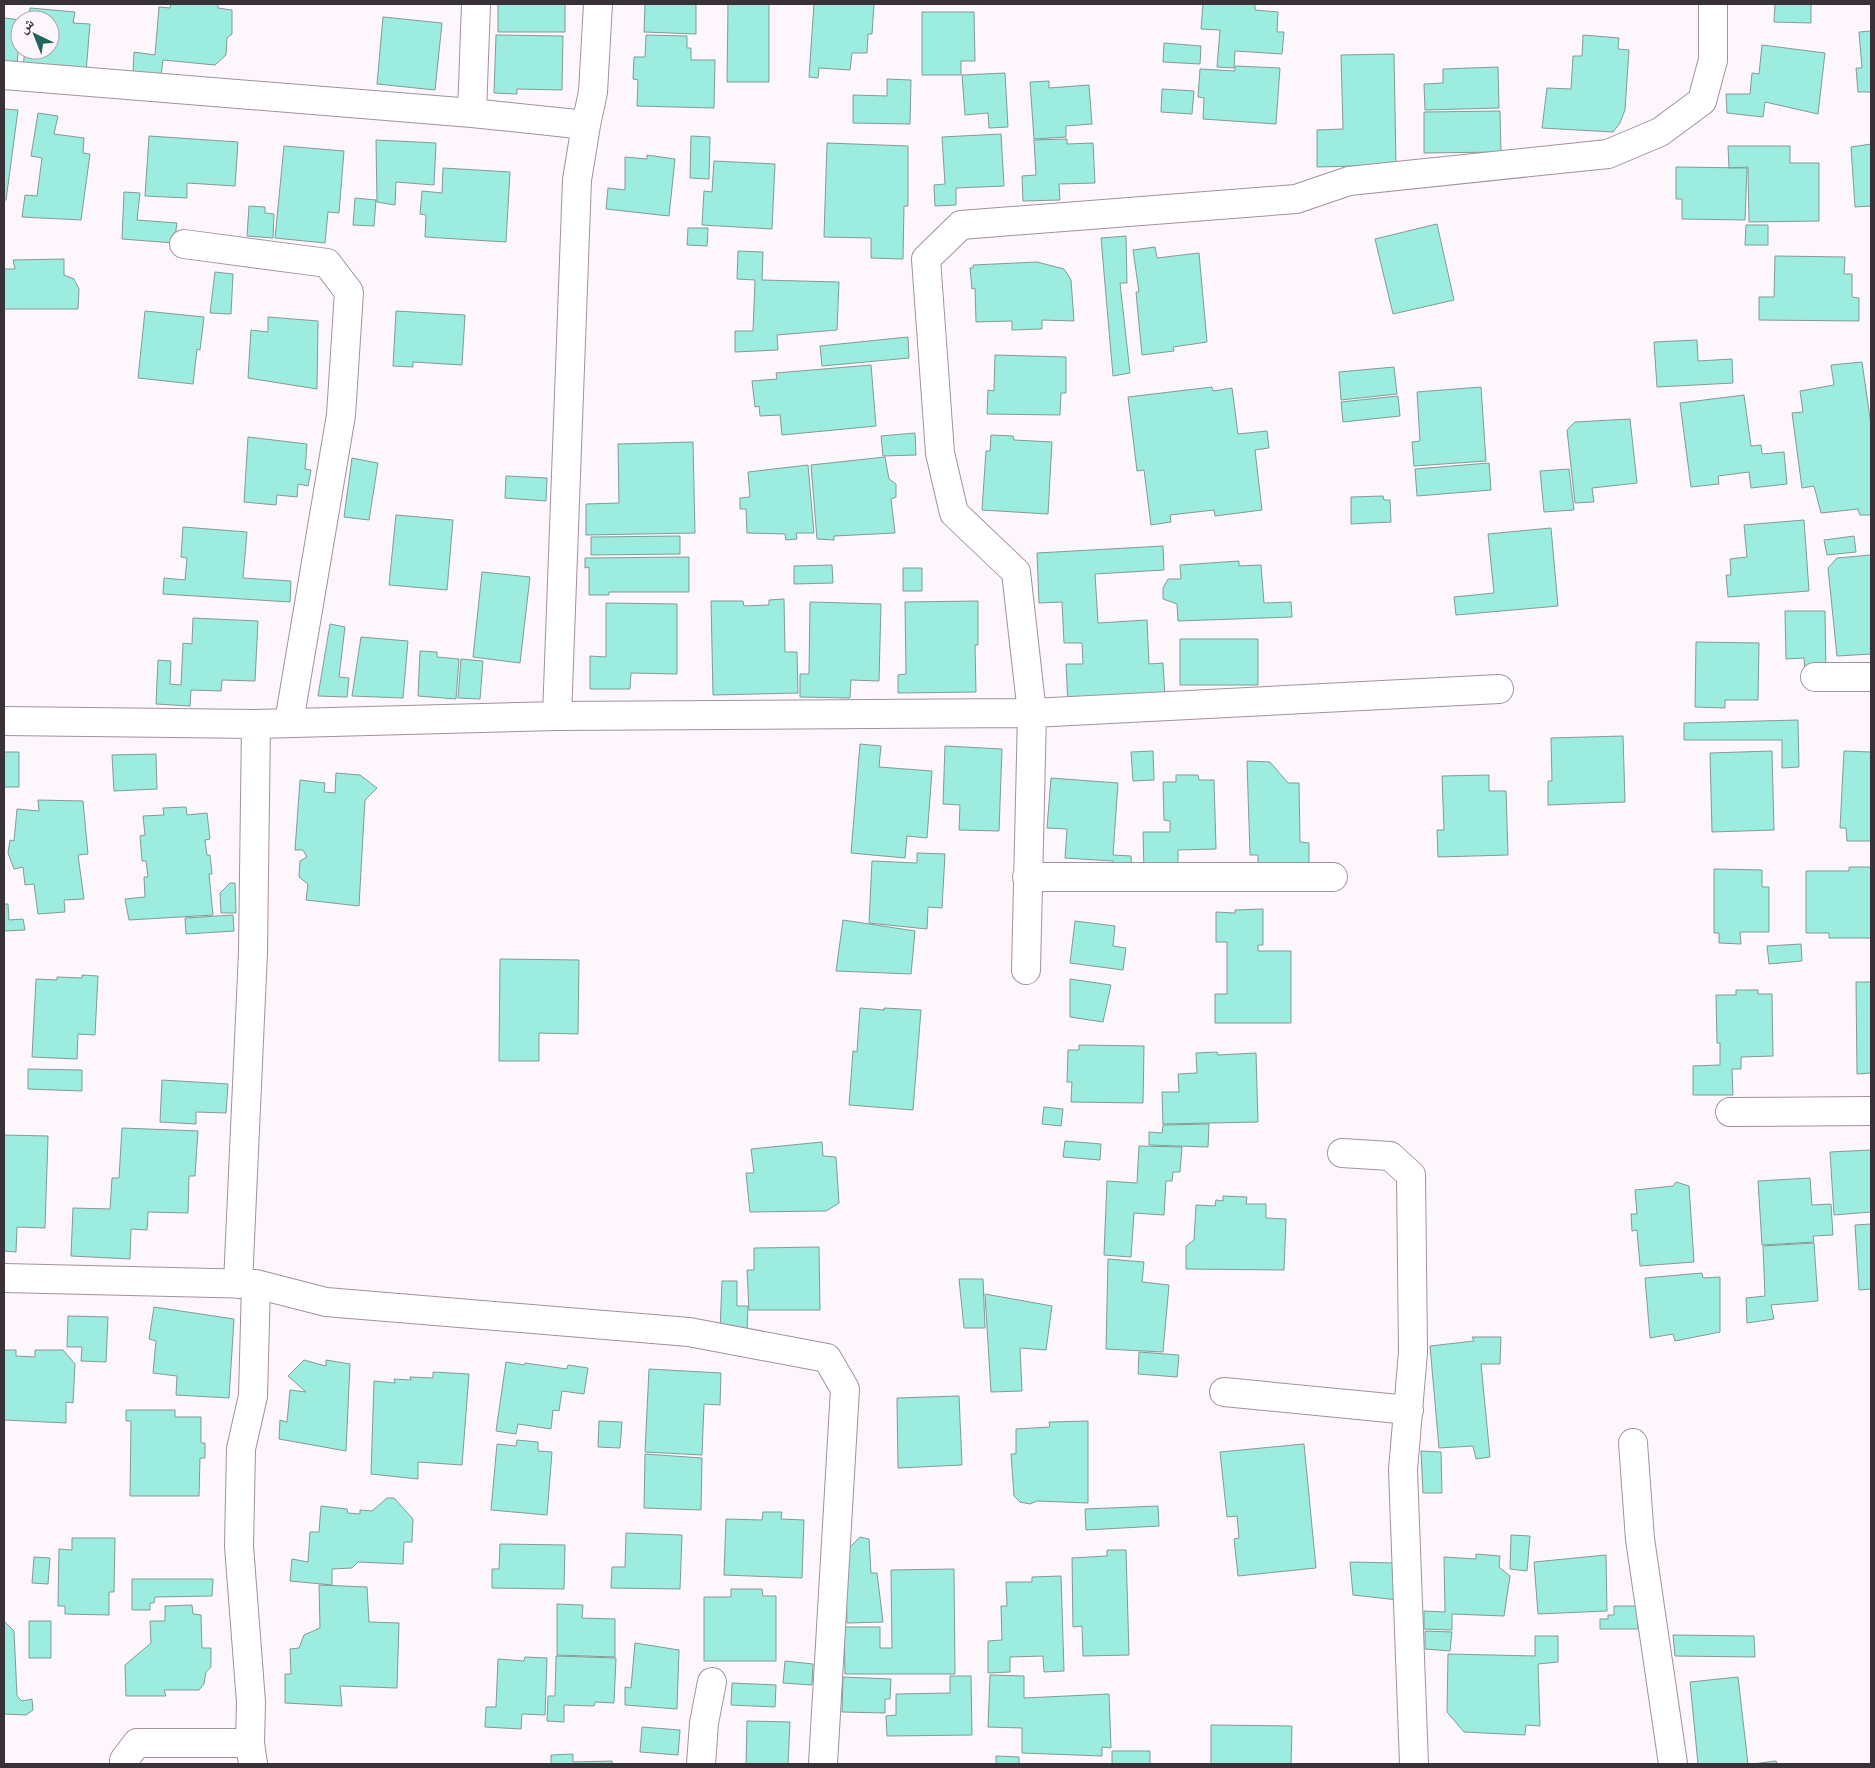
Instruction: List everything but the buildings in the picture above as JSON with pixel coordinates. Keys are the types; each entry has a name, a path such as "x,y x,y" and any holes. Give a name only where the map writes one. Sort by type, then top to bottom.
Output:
{"street":[{"path":"472,113 476,4"},
{"path":"556,716 577,180 593,92 598,4"},
{"path":"1026,970 1032,713 1016,572 954,513 940,453 926,259 961,225 1296,199 1349,180 1608,154 1660,132 1702,101 1713,60 1714,4"},
{"path":"4,75 472,113 586,125"},
{"path":"184,244 327,263 349,292 341,415 289,722"},
{"path":"1815,676 1871,677"},
{"path":"4,721 256,724 556,716 1032,713 1499,689"},
{"path":"124,1764 124,1760 137,1743 251,1754 251,1702 239,1546 241,1449 253,1396 247,1284 256,724"},
{"path":"1027,877 1333,877"},
{"path":"1730,1112 1871,1111"},
{"path":"1342,1153 1390,1156 1411,1175 1414,1352 1403,1470 1414,1764"},
{"path":"4,1278 247,1284 326,1302 690,1332 827,1358 845,1389 823,1764"},
{"path":"1224,1392 1409,1410"},
{"path":"1633,1443 1640,1539 1672,1764"},
{"path":"701,1764 704,1722 712,1682"}]}
